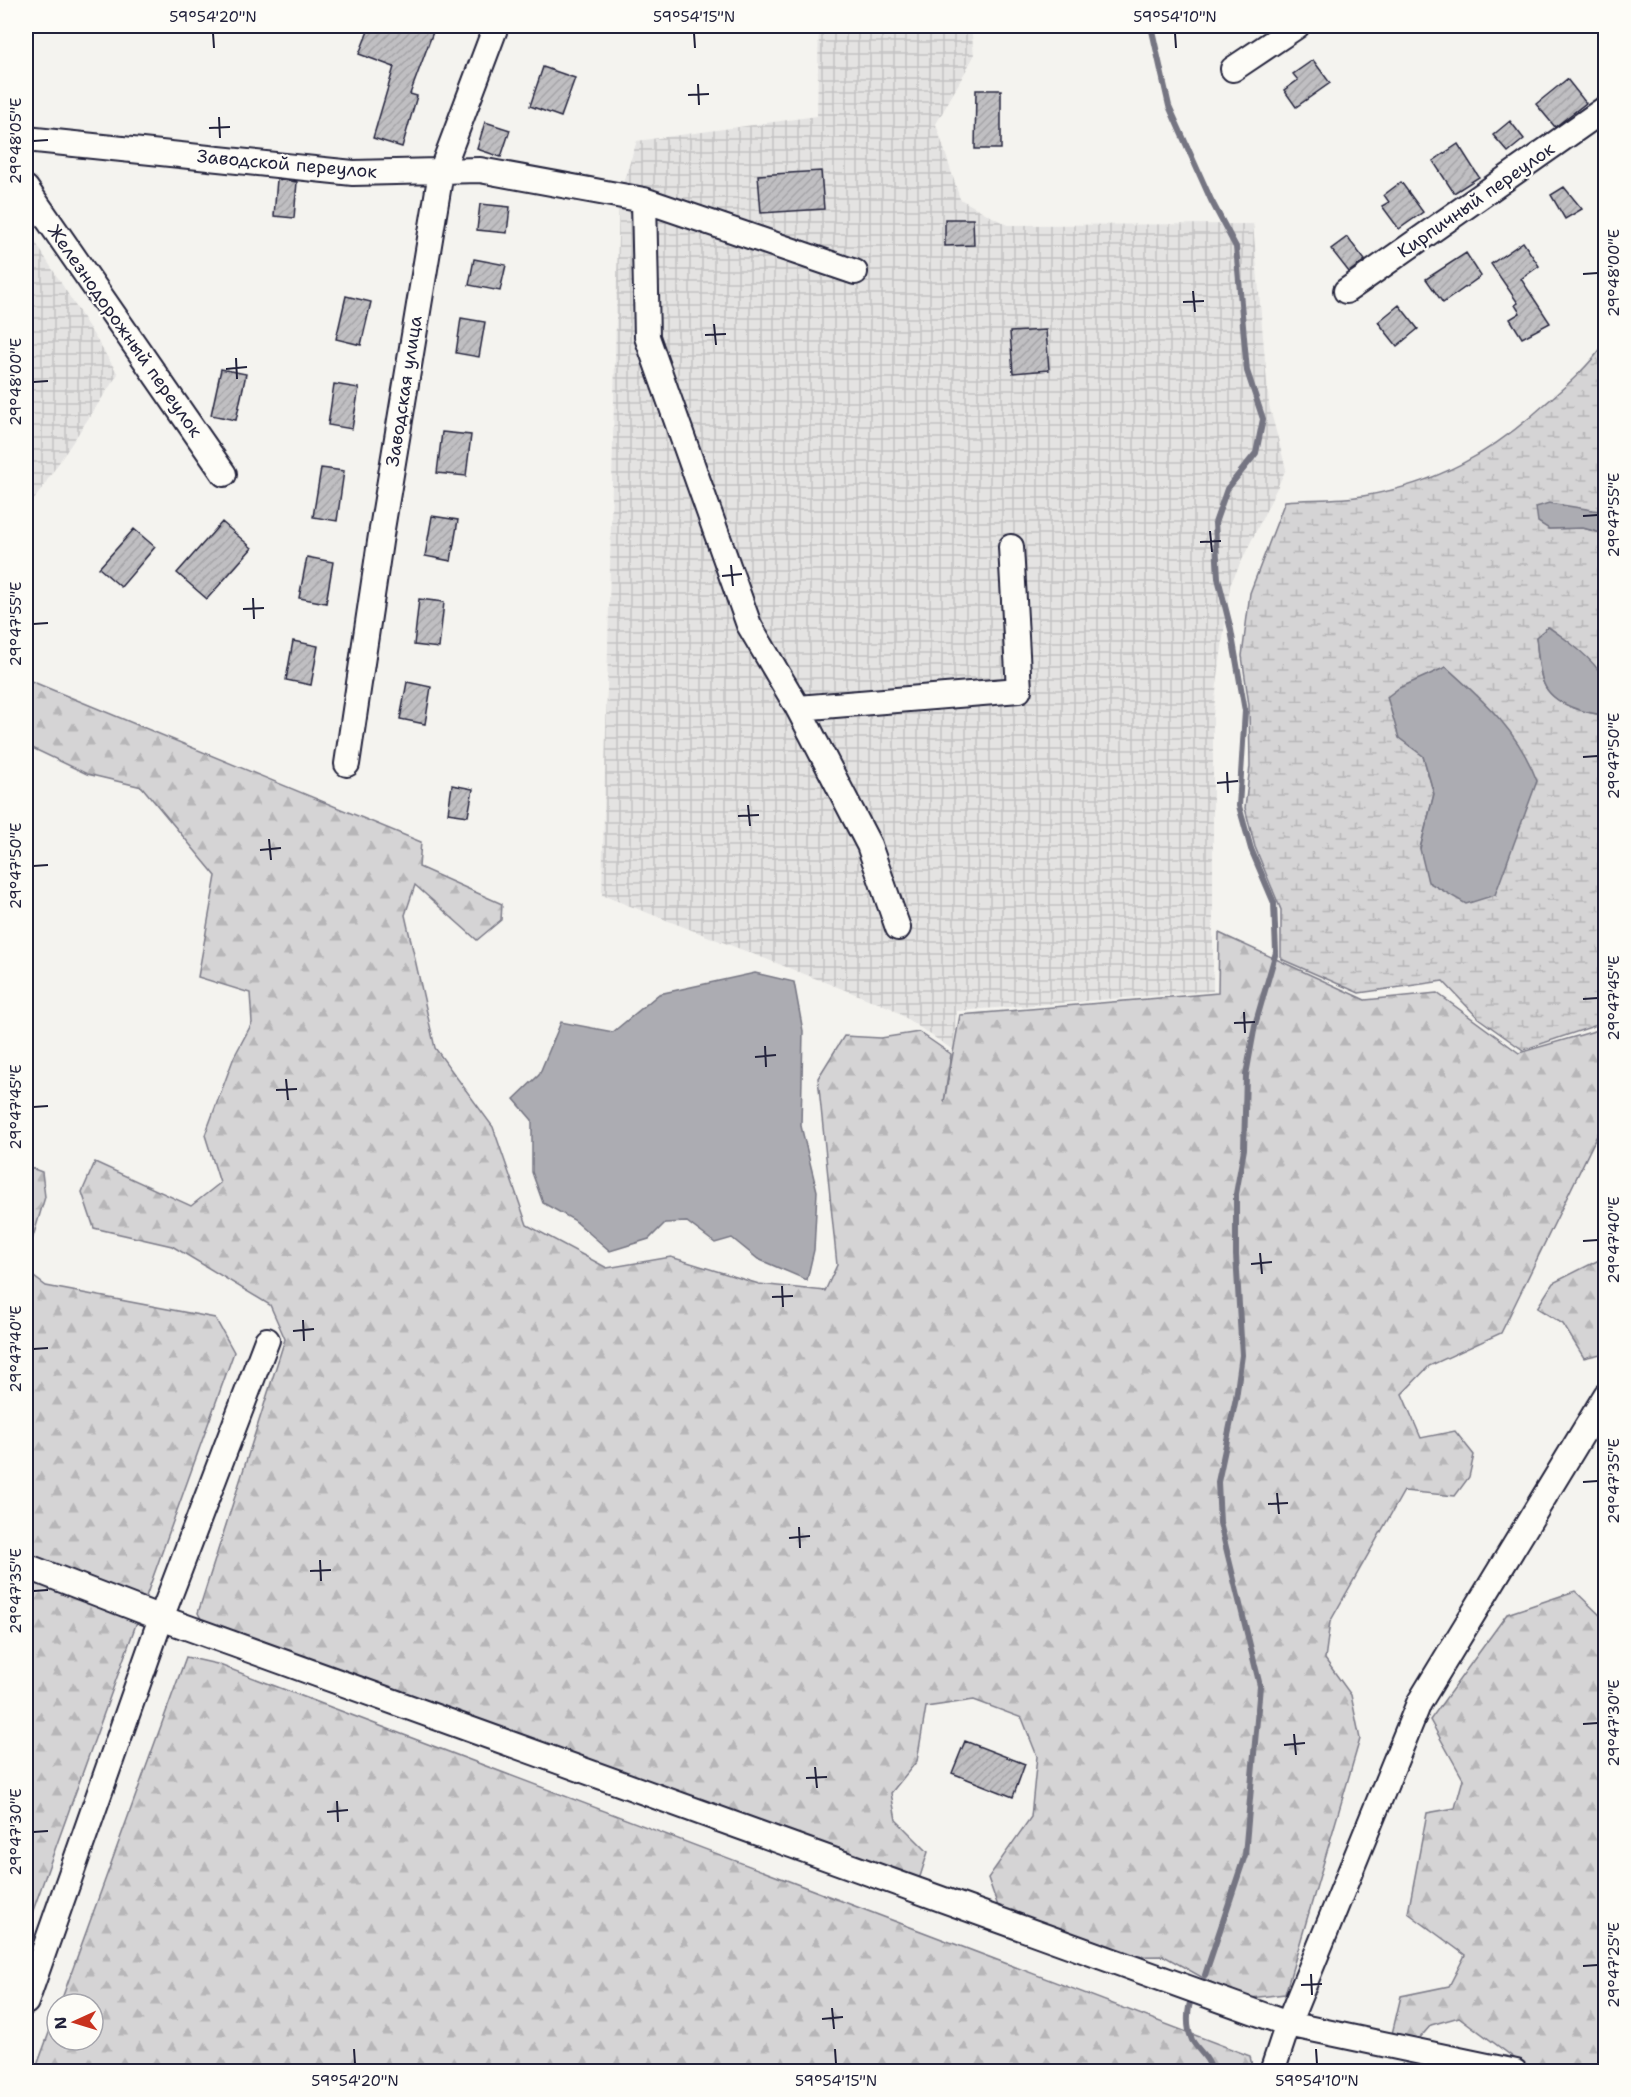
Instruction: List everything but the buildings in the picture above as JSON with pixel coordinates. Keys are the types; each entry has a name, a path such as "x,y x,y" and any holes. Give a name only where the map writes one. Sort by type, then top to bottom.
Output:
{"street":[{"name":"Заводская улица","path":"347,764 381,535 441,172 496,26"},
{"path":"1233,69 1297,26"},
{"name":"Кирпичный переулок","path":"1346,291 1605,108"},
{"name":"Заводской переулок","path":"26,139 353,173 480,170 644,200 855,272"},
{"name":"Железнодорожный переулок","path":"26,188 224,474"},
{"path":"644,200 647,337 748,625 798,708 869,845 898,928"},
{"path":"798,708 1019,690 1011,547"},
{"path":"26,2002 160,1618 267,1340"},
{"path":"1272,2072 1288,2024 1419,1703 1605,1395"},
{"path":"26,1566 160,1618 1288,2024 1516,2072"}],"shaded area":[{"path":"819,26 971,26 974,56 936,124 960,199 1007,225 1253,224 1269,405 1286,469 1230,585 1213,715 1213,991 957,1011 953,1050 891,1008 602,895 619,195 637,141 817,116"},
{"path":"26,227 118,374 26,512"},
{"path":"1549,503 1605,512 1605,534 1583,528 1549,529 1538,522 1536,507"},
{"path":"1548,627 1581,652 1601,674 1606,690 1605,715 1570,707 1548,691 1540,673 1536,637"},
{"path":"1446,667 1499,718 1520,747 1537,781 1495,895 1466,904 1428,882 1420,849 1434,794 1423,756 1399,738 1387,697 1399,688"},
{"path":"755,973 794,982 803,1031 801,1126 817,1191 814,1250 807,1280 758,1259 732,1238 715,1243 687,1222 665,1223 649,1239 610,1251 574,1220 543,1203 532,1172 532,1120 514,1099 539,1075 561,1022 613,1032 659,994"}],"green space":[{"path":"1605,343 1603,390 1605,512 1578,510 1549,529 1583,528 1605,534 1605,684 1588,660 1549,627 1536,637 1540,673 1548,691 1570,707 1605,715 1606,1018 1603,1023 1523,1050 1478,1018 1443,981 1359,993 1281,959 1281,910 1255,847 1245,808 1250,766 1249,705 1242,656 1250,593 1285,501 1363,496 1390,491 1438,475 1482,452 1524,422 1569,383","holes":["1423,756 1495,895 1420,848 1434,794"]},
{"path":"26,679 421,842 419,867 502,904 501,920 477,940 415,885 405,915 435,1048 493,1127 527,1225 607,1268 671,1257 759,1284 825,1291 837,1265 818,1078 844,1036 881,1038 919,1032 951,1054 944,1102 960,1015 1218,993 1219,933 1365,1000 1437,993 1519,1053 1605,1028 1605,1119 1501,1333 1429,1366 1402,1394 1421,1438 1455,1431 1474,1455 1469,1477 1455,1496 1404,1491 1330,1622 1325,1659 1351,1695 1360,1739 1285,1994 1241,1999 1164,1956 1083,1957 1005,1926 988,1878 1031,1817 1037,1756 1022,1718 974,1700 926,1707 917,1761 891,1793 896,1820 928,1852 914,1895 212,1639 198,1613 285,1339 270,1305 172,1246 94,1228 82,1192 95,1162 191,1206 220,1183 205,1135 234,1057 252,1023 250,993 198,977 216,876 142,787 87,774 26,745"},
{"path":"26,1166 42,1172 45,1197 26,1260"},
{"path":"1605,1257 1605,1353 1584,1358 1563,1324 1537,1308 1553,1283"},
{"path":"26,1271 46,1286 215,1318 234,1352 26,1930"},
{"path":"1575,1591 1605,1620 1605,2071 1532,2071 1459,2017 1431,2025 1412,2047 1392,2034 1401,1996 1449,1986 1465,1955 1408,1913 1427,1813 1455,1808 1463,1779 1430,1720 1507,1614"},
{"path":"186,1657 217,1664 1250,2056 1253,2071 35,2071 45,2044 45,2052 105,2052 105,1992 64,1992"}],"waterway":[{"path":"1151,26 1169,106 1211,200 1236,247 1247,371 1263,419 1256,453 1227,489 1215,523 1218,578 1231,630 1245,711 1239,806 1251,849 1274,903 1276,952 1255,1025 1246,1075 1244,1149 1236,1194 1236,1255 1242,1355 1236,1398 1218,1482 1220,1523 1260,1686 1245,1855 1205,1975"},
{"path":"1192,1997 1188,2018 1190,2035 1209,2062 1212,2072"}]}
